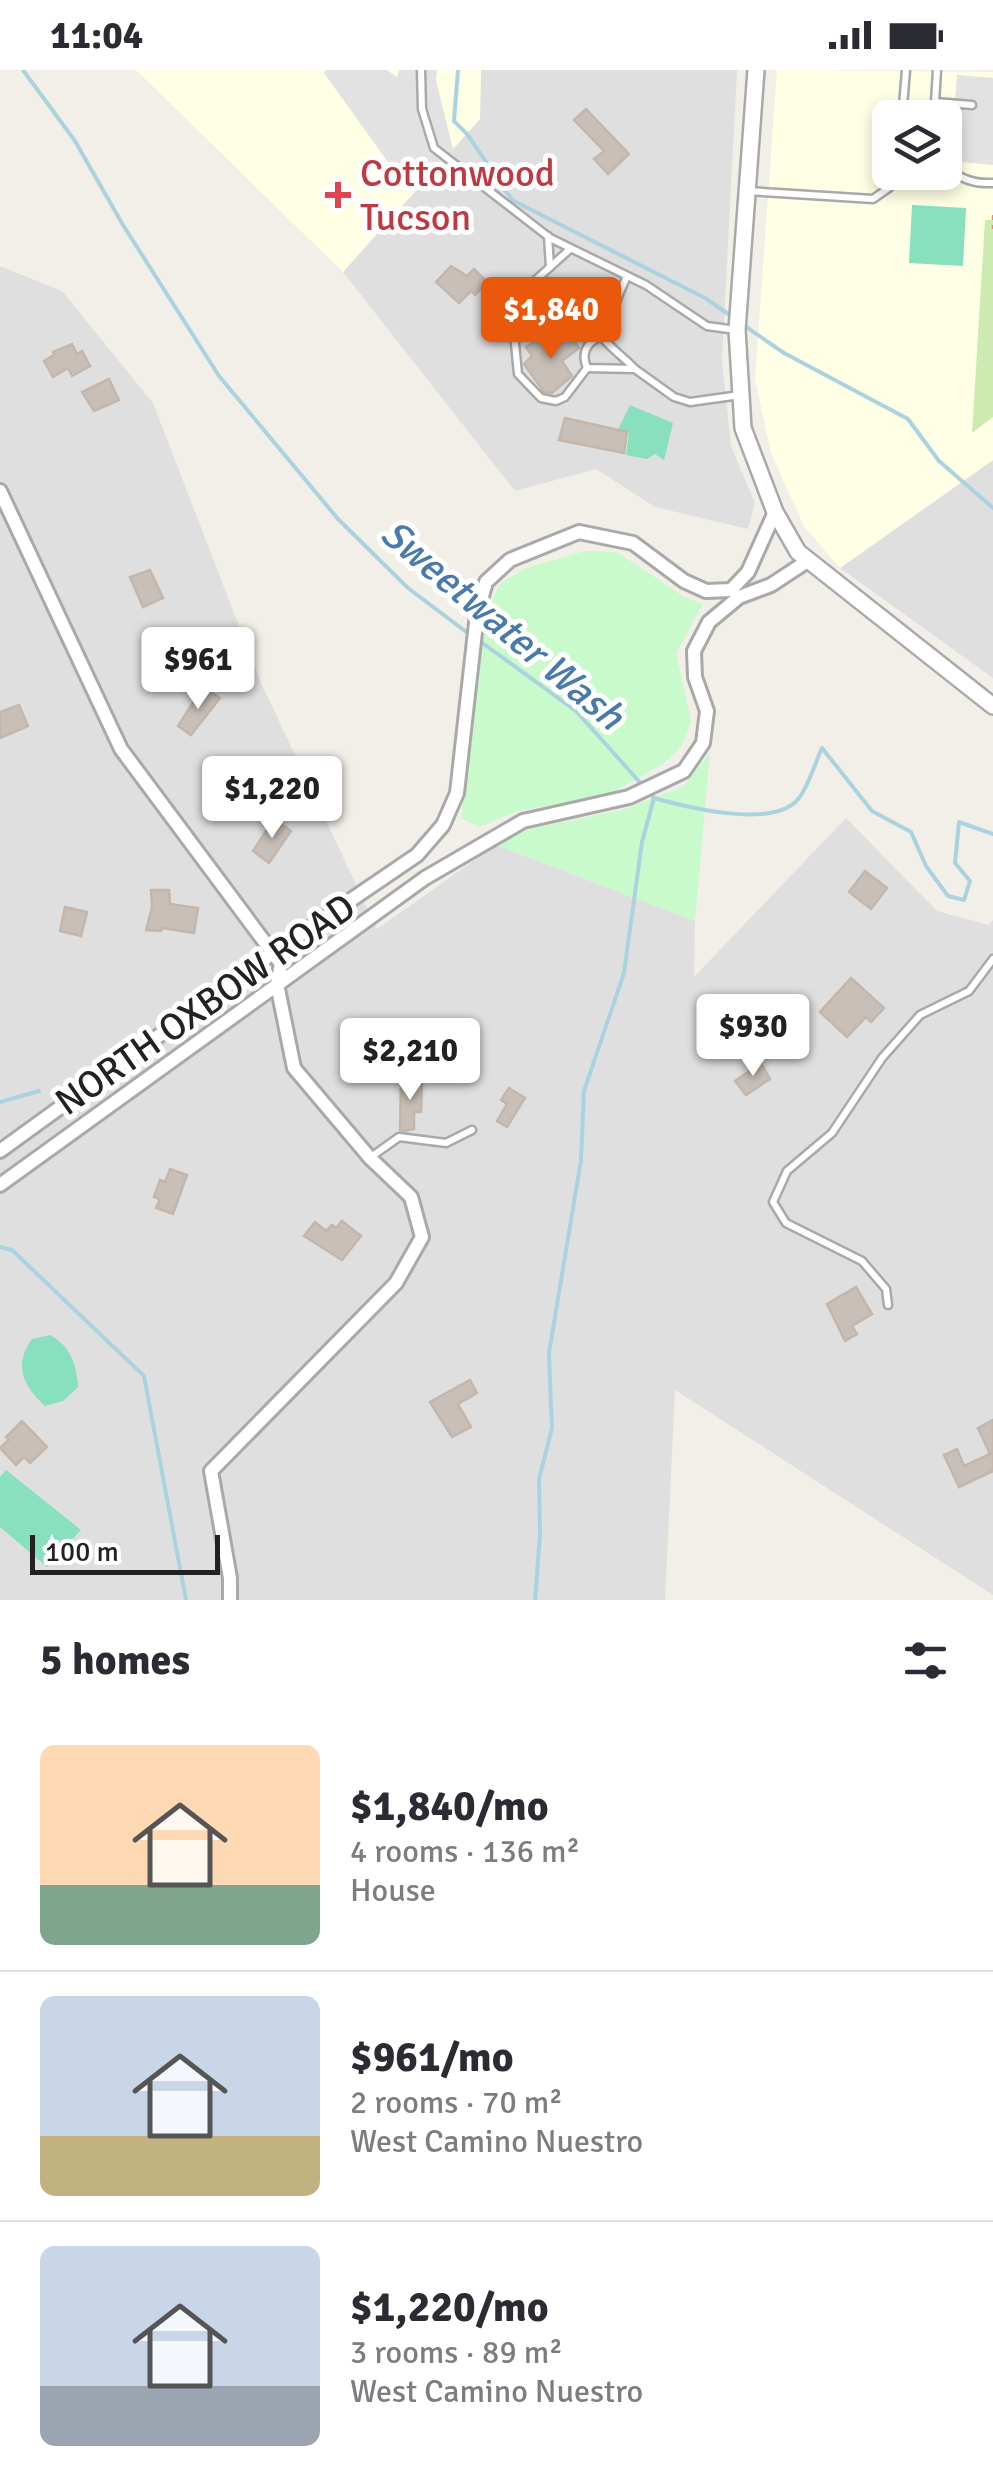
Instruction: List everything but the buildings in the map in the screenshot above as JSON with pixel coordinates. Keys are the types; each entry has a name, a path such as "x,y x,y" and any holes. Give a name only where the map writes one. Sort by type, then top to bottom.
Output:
{"street":[{"path":"756,70 738,330 743,428 776,512 798,552 993,706"},
{"path":"0,491 121,748 281,964 277,984 294,1068 370,1158 411,1197 422,1238 396,1284 210,1472 230,1578 230,1600"},
{"name":"NORTH OXBOW ROAD","path":"0,1151 416,855 443,825 457,793 477,614 486,582 510,560 578,532 633,542 684,581 706,591 731,590 748,572 776,512"},
{"name":"NORTH OXBOW ROAD","path":"0,1185 426,878 492,836 523,821 629,797 684,771 703,743 707,711 695,677 694,651 710,622 739,597 772,585 808,560"}],"lane":[{"path":"421,70 422,110 434,148 548,236 626,276 706,326 738,330"},
{"path":"904,100 906,70"},
{"path":"935,100 936,70"},
{"path":"962,104 972,105"},
{"path":"962,178 978,184 993,183"},
{"path":"747,190 873,199 886,190"},
{"path":"548,236 550,268"},
{"path":"570,249 520,296 512,313 518,374 542,398 556,401 564,397 587,368 584,352 590,341 601,336 626,276"},
{"path":"618,300 594,301 589,310 591,323 635,369 674,397 690,402 741,395"},
{"path":"587,368 635,369"},
{"path":"888,1305 886,1289 862,1261 786,1222 773,1202 786,1171 832,1133 882,1058 920,1014 969,991 993,959"},
{"path":"370,1158 399,1137 446,1143 472,1130"}],"path":[{"path":"993,215 993,229"}],"shaded area":[{"name":"Cottonwood Tucson","path":"136,70 481,70 480,119 343,272"},
{"path":"387,70 397,77 399,70 437,70 436,80 456,161 390,165 324,73"},
{"path":"481,70 737,70 722,361 731,446 755,503 748,529 655,507 596,469 515,491 343,272 480,119"},
{"path":"777,70 993,72 993,460 840,568 804,526 771,453 755,379"},
{"path":"957,75 993,78 993,165 962,162 962,100 955,100"},
{"path":"0,266 62,291 153,403 261,683 377,929 496,845 695,921 694,977 846,818 937,911 988,925 993,920 993,1595 675,1390 665,1600 0,1600"},
{"path":"993,460 993,678 840,568"}],"green space":[{"path":"912,205 966,208 963,266 909,263"},
{"path":"985,220 993,220 993,417 972,433"},
{"path":"630,405 673,423 664,460 655,454 647,459 626,455 629,433 618,430"},
{"path":"585,551 617,552 683,596 703,604 676,653 691,721 681,747 663,764 610,794 515,812 479,827 461,818 483,616 501,583 526,568"},
{"path":"710,752 695,921 496,845 523,830 622,810 684,786"},
{"path":"50,1335 71,1356 78,1387 63,1401 45,1406 26,1383 22,1366 32,1339"},
{"path":"6,1470 81,1530 47,1567 0,1527 0,1477"}],"waterway":[{"name":"Sweetwater Wash","path":"23,70 75,141 219,376 338,519 408,588 469,634"},
{"path":"458,70 454,121 512,200 705,298 734,318"},
{"path":"742,324 784,353 908,419 939,461 993,508"},
{"name":"Sweetwater Wash","path":"477,639 576,711 654,798 642,842 624,973 584,1091 581,1160 549,1353 552,1428 539,1479 535,1600"},
{"path":"654,798 730,813 771,813 787,808 799,798 822,748 872,811 911,832 926,866 948,896 964,900 970,881 955,863 959,822 993,834"},
{"path":"0,1102 39,1091"},
{"path":"0,1247 12,1250 144,1376 186,1600"}],"place":[{"name":"Cottonwood Tucson","path":"338,195"}]}
